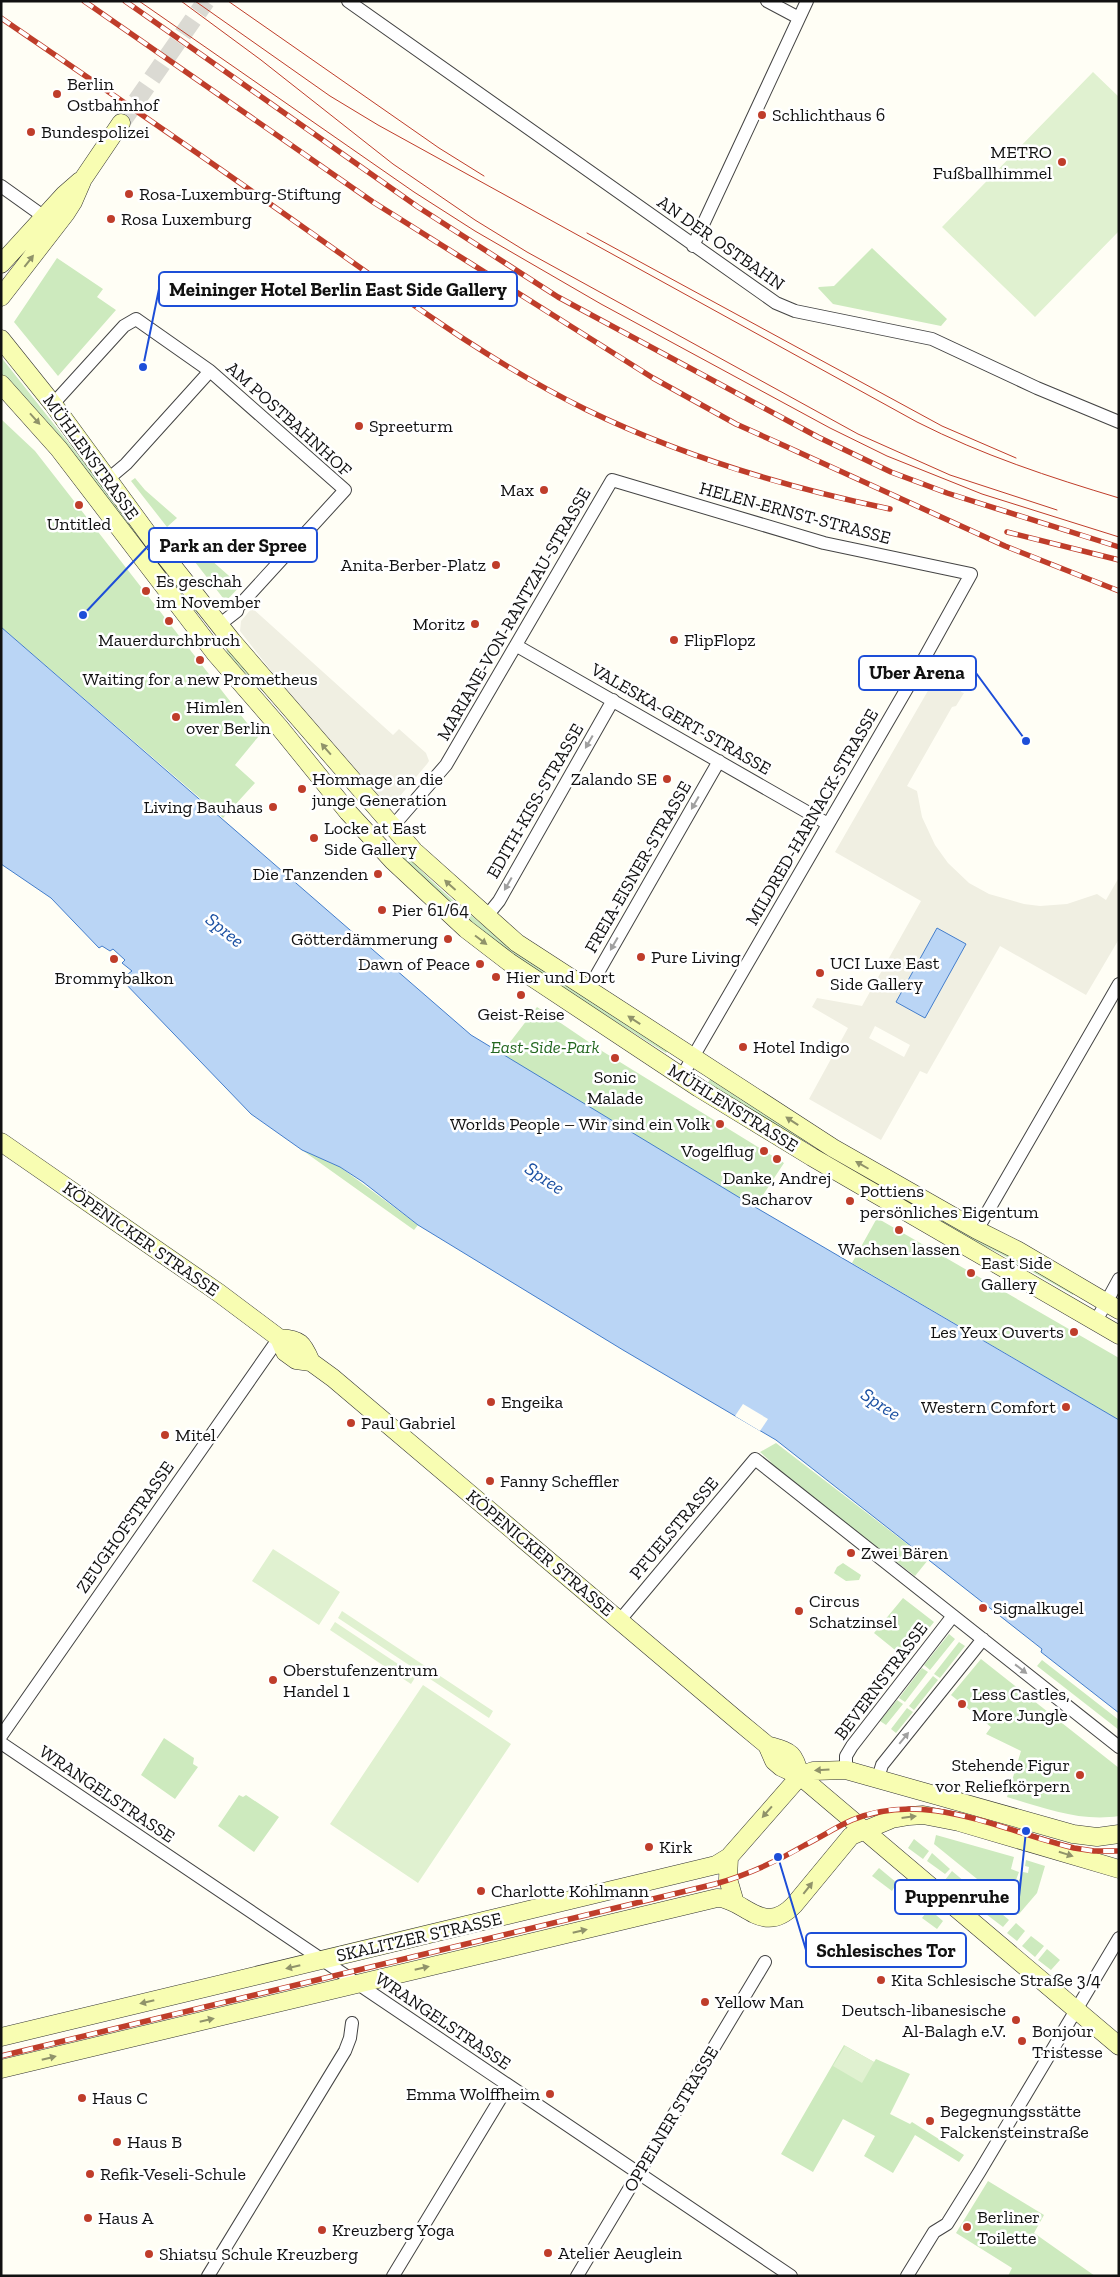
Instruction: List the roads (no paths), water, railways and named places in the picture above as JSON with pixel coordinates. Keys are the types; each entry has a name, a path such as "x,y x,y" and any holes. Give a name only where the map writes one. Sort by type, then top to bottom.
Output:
{"main road":[{"path":"1,264 74,202 83,178 121,123"},
{"path":"1,296 50,221"},
{"name":"MÜHLENSTRASSE","path":"1,340 53,404 107,480 219,625 414,851 486,918 518,943 588,990 839,1152 976,1230 1016,1250 1112,1306"},
{"name":"MÜHLENSTRASSE","path":"1,384 59,449 238,681 280,728 375,842 466,929 517,967 682,1076 812,1157 1119,1335"},
{"path":"202,636 219,625"},
{"path":"375,842 393,826"},
{"name":"KÖPENICKER STRASSE","path":"1,1142 212,1288 279,1338 285,1352 290,1356 296,1360 311,1362 620,1620 767,1746 774,1761 781,1768 800,1776 1119,2046"},
{"path":"800,1776 813,1771 846,1770 1073,1834 1097,1836 1119,1834"},
{"name":"SKALITZER STRASSE","path":"1,2037 716,1866 729,1857 800,1776"},
{"path":"863,1830 892,1819 908,1816 938,1817 1119,1869"},
{"name":"SKALITZER STRASSE","path":"1,2069 717,1898 726,1898 756,1916 771,1917 784,1914 791,1908 841,1846 851,1836 863,1830"},
{"path":"729,1857 728,1879 735,1903"}],"street":[{"name":"AN DER OSTBAHN","path":"348,1 693,246 781,306 795,311 932,339 1046,392 1119,422"},
{"path":"767,1 799,18"},
{"path":"693,246 807,1"},
{"path":"1,186 50,221"},
{"name":"AM POSTBAHNHOF","path":"53,404 124,326 136,319 210,371 345,490 238,607 237,611 219,625"},
{"name":"AM POSTBAHNHOF","path":"107,480 126,464 210,371"},
{"name":"HELEN-ERNST-STRASSE","path":"612,480 824,543 971,574"},
{"name":"MARIANE-VON-RANTZAU-STRASSE","path":"393,826 446,764 517,646 612,480"},
{"name":"MILDRED-HARNACK-STRASSE","path":"682,1076 971,574"},
{"name":"VALESKA-GERT-STRASSE","path":"517,646 828,824"},
{"name":"EDITH-KISS-STRASSE","path":"486,918 499,900 613,700"},
{"name":"FREIA-EISNER-STRASSE","path":"588,990 719,761"},
{"path":"976,1230 1117,989"},
{"path":"1096,1321 1112,1306 1119,1279"},
{"name":"ZEUGHOFSTRASSE","path":"1,1736 279,1338"},
{"name":"PFUELSTRASSE","path":"620,1620 755,1459 952,1617"},
{"path":"952,1617 1119,1747"},
{"name":"BEVERNSTRASSE","path":"846,1770 846,1756 852,1746 952,1617"},
{"path":"878,1778 882,1765 982,1639"},
{"name":"WRANGELSTRASSE","path":"1,1743 791,2276"},
{"path":"907,2276 934,2232 947,2224 961,2202 1119,1938"},
{"name":"OPPELNER STRASSE","path":"577,2276 765,1962"},
{"path":"208,2276 345,2051 350,2038 352,2023"},
{"path":"393,2276 508,2086"}],"water":[{"name":"Spree","path":"1,627 471,1035 755,1207 1119,1420 1119,1713 1041,1652 1042,1649 776,1440 623,1350 418,1225 363,1182 340,1167 302,1150 251,1114 121,979 132,971 122,963 125,960 113,949 110,951 102,946 99,948 51,898 1,864"},
{"path":"937,928 966,944 925,1018 896,1002"}],"tunnel":[{"path":"121,123 206,1"}],"tram line":[{"path":"139,1 414,192 475,231 601,304 830,428 887,456 982,494 1119,537"},
{"path":"181,1 261,60 393,164 475,220 527,252 858,434 950,475 1057,510"},
{"path":"195,1 330,96 378,125 917,422 966,445 1016,464 1119,498"},
{"path":"228,1 439,148 484,176"},
{"path":"587,233 942,426 1016,458"}],"railway":[{"path":"84,1 373,202 653,378 736,424 1005,546 1119,591"},
{"path":"125,1 418,207 558,297 818,437 891,472 947,493 1119,547"},
{"path":"1,18 195,151 445,327 551,391 624,427 698,456 812,491 890,509"},
{"path":"1007,532 1119,560"},
{"path":"1,2056 715,1884 772,1862 852,1820 880,1812 908,1809 936,1811 991,1823 1074,1848 1094,1851 1119,1851"}],"place":[{"name":"Berlin Ostbahnhof","path":"57,94"},
{"name":"Schlichthaus 6","path":"762,115"},
{"name":"Bundespolizei","path":"31,132"},
{"name":"METRO Fußballhimmel","path":"1062,162"},
{"name":"Rosa-Luxemburg-Stiftung","path":"129,194"},
{"name":"Rosa Luxemburg","path":"111,219"},
{"name":"Meininger Hotel Berlin East Side Gallery","path":"143,367"},
{"name":"Spreeturm","path":"359,426"},
{"name":"Max","path":"544,490"},
{"name":"Untitled","path":"79,505"},
{"name":"Anita-Berber-Platz","path":"496,565"},
{"name":"Es geschah im November","path":"146,591"},
{"name":"Park an der Spree","path":"83,615"},
{"name":"Mauerdurchbruch","path":"169,621"},
{"name":"Moritz","path":"475,624"},
{"name":"FlipFlopz","path":"674,640"},
{"name":"Waiting for a new Prometheus","path":"200,660"},
{"name":"Himlen over Berlin","path":"176,717"},
{"name":"Uber Arena","path":"1026,741"},
{"name":"Zalando SE","path":"667,779"},
{"name":"Hommage an die junge Generation","path":"302,789"},
{"name":"Living Bauhaus","path":"273,807"},
{"name":"Locke at East Side Gallery","path":"314,838"},
{"name":"Die Tanzenden","path":"378,874"},
{"name":"Pier 61/64","path":"382,910"},
{"name":"Götterdämmerung","path":"448,939"},
{"name":"Pure Living","path":"641,957"},
{"name":"Brommybalkon","path":"114,959"},
{"name":"Dawn of Peace","path":"480,964"},
{"name":"UCI Luxe East Side Gallery","path":"820,973"},
{"name":"Hier und Dort","path":"496,977"},
{"name":"Geist-Reise","path":"521,995"},
{"name":"Hotel Indigo","path":"743,1047"},
{"name":"Sonic Malade","path":"615,1058"},
{"name":"Worlds People – Wir sind ein Volk","path":"720,1124"},
{"name":"Vogelflug","path":"764,1151"},
{"name":"Danke, Andrej Sacharov","path":"777,1159"},
{"name":"Pottiens persönliches Eigentum","path":"850,1201"},
{"name":"Wachsen lassen","path":"899,1230"},
{"name":"East Side Gallery","path":"971,1273"},
{"name":"Les Yeux Ouverts","path":"1074,1332"},
{"name":"Engeika","path":"491,1402"},
{"name":"Western Comfort","path":"1066,1407"},
{"name":"Paul Gabriel","path":"351,1423"},
{"name":"Mitel","path":"165,1435"},
{"name":"Fanny Scheffler","path":"490,1481"},
{"name":"Zwei Bären","path":"851,1553"},
{"name":"Signalkugel","path":"983,1608"},
{"name":"Circus Schatzinsel","path":"799,1611"},
{"name":"Oberstufenzentrum Handel 1","path":"273,1680"},
{"name":"Less Castles, More Jungle","path":"962,1704"},
{"name":"Stehende Figur vor Reliefkörpern","path":"1080,1775"},
{"name":"Puppenruhe","path":"1026,1831"},
{"name":"Kirk","path":"649,1847"},
{"name":"Schlesisches Tor","path":"778,1857"},
{"name":"Charlotte Kohlmann","path":"481,1891"},
{"name":"Kita Schlesische Straße 3/4","path":"881,1980"},
{"name":"Yellow Man","path":"705,2002"},
{"name":"Deutsch-libanesische Al-Balagh e.V.","path":"1016,2020"},
{"name":"Bonjour Tristesse","path":"1022,2041"},
{"name":"Emma Wolffheim","path":"550,2094"},
{"name":"Haus C","path":"82,2098"},
{"name":"Begegnungsstätte Falckensteinstraße","path":"930,2121"},
{"name":"Haus B","path":"117,2142"},
{"name":"Refik-Veseli-Schule","path":"90,2174"},
{"name":"Haus A","path":"88,2218"},
{"name":"Berliner Toilette","path":"967,2227"},
{"name":"Kreuzberg Yoga","path":"322,2230"},
{"name":"Atelier Aeuglein","path":"548,2253"},
{"name":"Shiatsu Schule Kreuzberg","path":"149,2254"}],"park label":[{"name":"East-Side-Park","path":"545,1047"}]}
